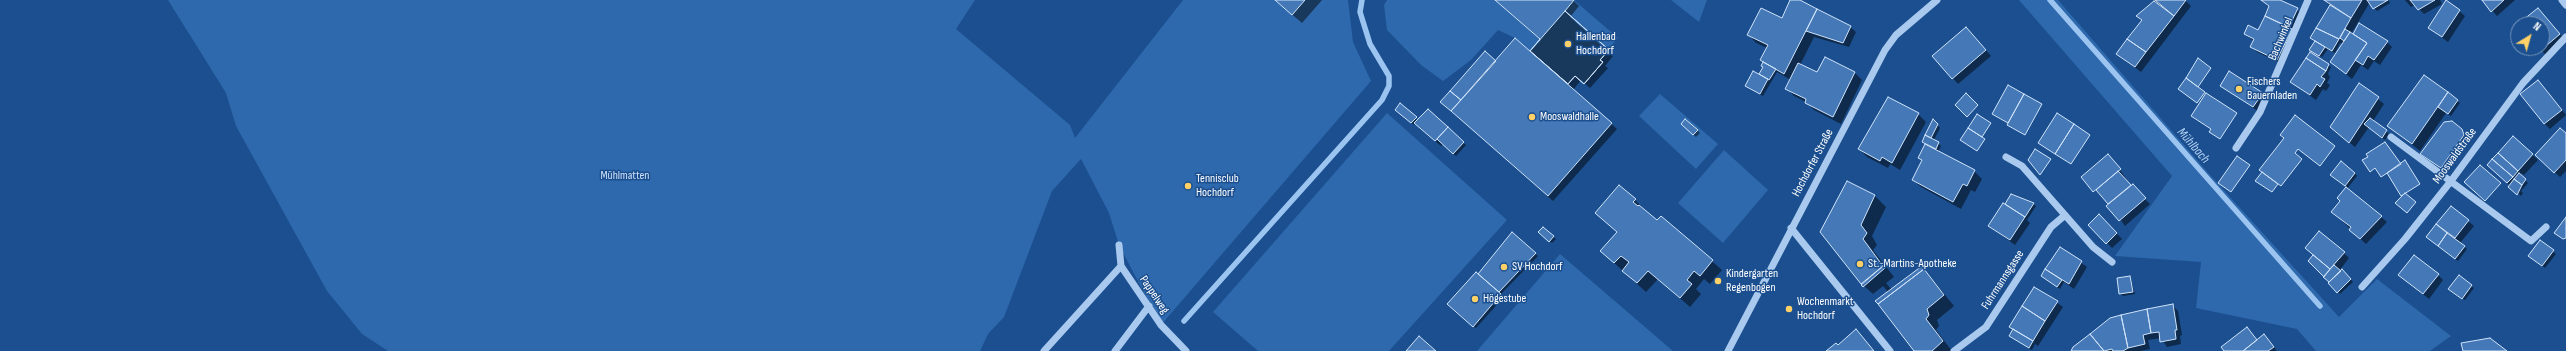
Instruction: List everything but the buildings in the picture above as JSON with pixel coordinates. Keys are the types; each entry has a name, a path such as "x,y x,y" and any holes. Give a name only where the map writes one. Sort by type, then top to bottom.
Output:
{"street":[{"name":"Hochdorfer Straße","path":"1728,351 1885,50 1896,35 1936,0"},
{"name":"Bachwinkel","path":"2236,148 2260,112 2308,0"},
{"path":"2562,0 2566,5"},
{"name":"Mooswaldstraße","path":"2362,287 2405,239 2451,181 2523,83 2566,37"},
{"path":"2391,137 2531,241 2546,227"},
{"path":"2006,157 2022,166 2064,216 2094,247 2112,262"},
{"name":"Fuhrmannsgasse","path":"1954,351 1986,327 2051,227 2064,216"},
{"path":"1791,228 1890,351"},
{"name":"Pappelweg","path":"1119,245 1121,266 1161,325 1186,351"},
{"path":"1044,351 1121,266"},
{"path":"1115,351 1149,306"}],"green space":[{"name":"Mühlmatten","path":"168,0 975,0 956,29 1070,125 1075,138 1183,0 1348,0 1353,42 1371,81 1161,325 1119,245 1109,213 1081,159 1052,191 1004,317 988,334 980,351 388,351 362,334 327,291 236,126 226,93"},
{"name":"Hallenbad Hochdorf","path":"1387,0 1574,0 1618,38 1600,59 1603,62 1584,84 1575,76 1568,84 1515,38 1498,30 1471,60 1443,81 1421,65 1387,30 1384,5"},
{"path":"1671,0 1707,0 1699,22"},
{"path":"2019,0 2058,0 2210,175 2339,317 2377,279 2451,336 2430,351 2316,351 2297,329 2196,308 2201,262 2115,256 2172,176"},
{"path":"1660,94 1718,144 1696,169 1639,116"},
{"path":"1387,113 1507,220 1389,351 1258,351 1213,312"},
{"path":"1724,150 1768,190 1723,243 1678,203"},
{"path":"1560,254 1673,351 1477,351"}],"waterway":[{"path":"1184,321 1382,100 1389,86 1389,76 1370,44 1360,12 1362,0"},
{"name":"Mühlbach","path":"2050,0 2320,306"}],"place":[{"name":"Hallenbad Hochdorf","path":"1568,44"},
{"name":"Fischers Bauernladen","path":"2239,89"},
{"name":"Mooswaldhalle","path":"1532,117"},
{"name":"Tennisclub Hochdorf","path":"1188,186"},
{"name":"St.-Martins-Apotheke","path":"1860,264"},
{"name":"SV Hochdorf","path":"1504,267"},
{"name":"Kindergarten Regenbogen","path":"1718,281"},
{"name":"Högestube","path":"1475,299"},
{"name":"Wochenmarkt Hochdorf","path":"1789,309"}]}
